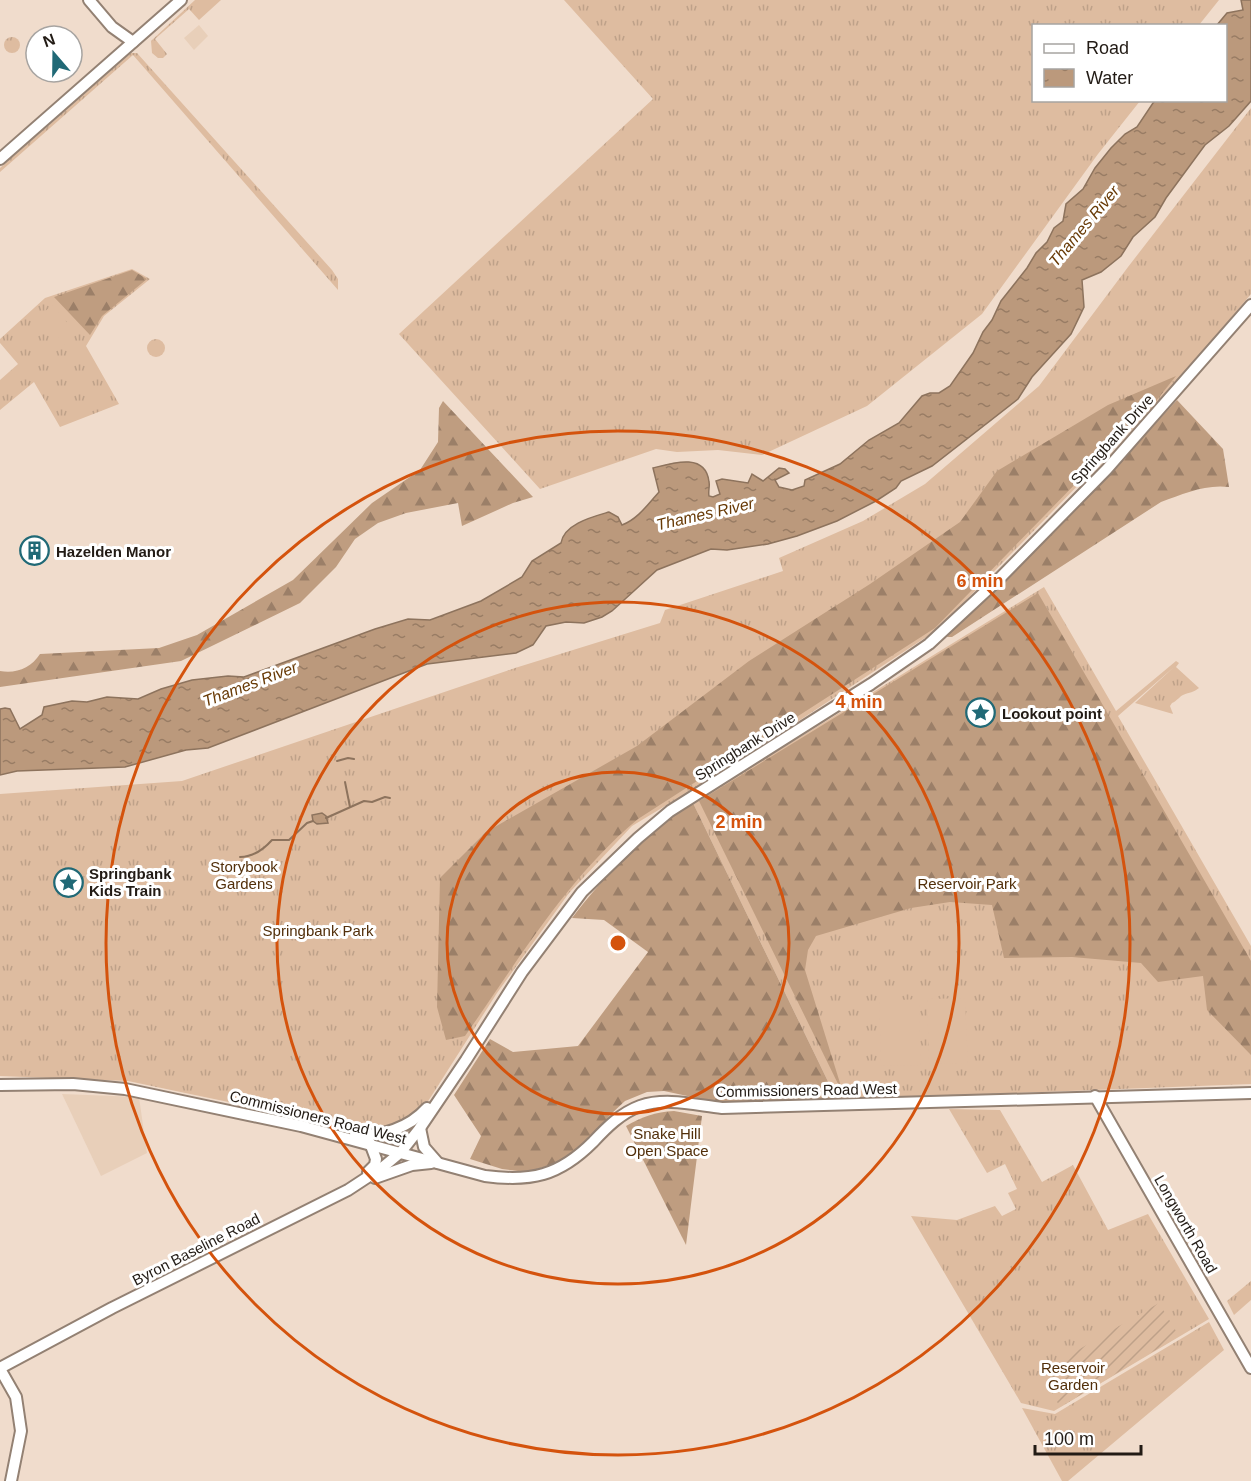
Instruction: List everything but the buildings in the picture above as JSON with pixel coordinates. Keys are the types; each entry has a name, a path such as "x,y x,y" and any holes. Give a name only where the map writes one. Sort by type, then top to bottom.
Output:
{"main road":[{"path":"89,0 112,27 133,42"},
{"path":"0,159 181,0"},
{"name":"Springbank Drive","path":"401,1152 466,1060 522,972 582,892 638,838 670,811 871,684 929,644 999,579 1107,469 1251,305"},
{"name":"Commissioners Road West","path":"0,1085 72,1084 125,1089 310,1128 485,1176 513,1179 528,1178 553,1171 575,1158 613,1122 638,1107 652,1103 672,1101 722,1108 856,1106 1095,1096 1251,1093"},
{"path":"310,1128 364,1136 395,1130 418,1118 448,1085"},
{"name":"Longworth Road","path":"1095,1096 1251,1368"},
{"path":"420,1128 424,1147 438,1163"},
{"path":"348,1190 375,1165 376,1159 370,1143"},
{"name":"Byron Baseline Road","path":"0,1368 112,1308 348,1190 401,1152"},
{"path":"348,1190 412,1165 438,1163"},
{"path":"0,1368 16,1397 21,1431 11,1481"}],"shaded area":[{"path":"199,25 208,36 194,50 184,38"},
{"path":"62,1094 139,1097 147,1153 101,1176"}],"green space":[{"path":"195,0 221,0 199,20 189,9 155,39 167,54 163,58 158,58 152,53 151,41"},
{"path":"564,0 1219,0 1200,24 1032,24 1032,102 1139,102 1098,154 982,314 867,406 762,455 718,450 677,452 656,449 540,489 399,334 653,99"},
{"path":"12,37 20,45 12,53 4,45"},
{"path":"131,53 137,53 332,270 338,279 338,290 133,55 0,172 0,168"},
{"name":"Springbank Park","path":"1251,108 1251,294 1165,396 937,630 718,774 632,826 569,893 497,993 425,1106 394,1127 353,1128 128,1081 0,1076 0,794 182,781 515,668 660,623 665,610 783,571 779,558 863,521 925,484 1039,386"},
{"path":"132,269 150,279 104,316 86,346 119,404 60,427 34,382 0,410 0,380 18,364 0,343 0,339 45,298"},
{"path":"132,270 147,279 102,316 90,335 54,297"},
{"path":"52,305 77,334 65,345 40,316"},
{"path":"156,339 162,342 165,348 162,354 156,357 150,354 147,348 150,342"},
{"path":"1176,376 1156,401 935,628 638,819 612,842 544,922 465,1036 446,1040 437,1007 440,878 486,832 637,746 749,661 870,584 960,522 997,471 1108,405"},
{"path":"1177,400 1223,449 1229,487 1203,488 1161,502 952,637 947,637 1097,487"},
{"path":"443,401 533,497 513,503 462,526 458,503 406,513 378,523 355,539 336,567 300,603 181,661 0,687 0,671 12,672 23,669 40,654 159,648 197,635 293,580 372,503 420,470 438,442 439,408"},
{"name":"Reservoir Park","path":"1044,587 1116,711 1176,661 1179,663 1176,667 1199,688 1172,703 1170,706 1173,714 1135,703 1174,667 1118,716 1251,946 1251,1084 837,1100 693,803"},
{"name":"Reservoir Park","path":"1038,593 1251,961 1251,1055 1207,1010 1203,976 1158,982 1141,963 1072,957 1004,958 992,905 950,902 911,908 816,936 808,950 805,970 844,1096 699,801"},
{"path":"693,803 837,1100 732,1102 711,1101 664,1091 647,1092 625,1101 610,1115 581,1150 555,1164 526,1172 502,1169 470,1159 481,1136 454,1095 490,1039 513,1052 578,1046 648,952 604,920 572,918 628,855 659,827"},
{"path":"965,998 968,1063 929,1064 927,999"},
{"path":"919,999 921,1065 881,1066 879,1001"},
{"path":"949,1109 1000,1110 1042,1182 1073,1165 1108,1230 1148,1214 1209,1319 1054,1411 1021,1403 911,1216 957,1220 995,1206 1002,1216 1016,1209 1008,1193 1017,1189 1005,1164 987,1173"},
{"name":"Snake Hill Open Space","path":"674,1111 702,1116 686,1245 626,1126 661,1112"},
{"path":"1251,1281 1251,1300 1234,1315 1227,1301"},
{"name":"Reservoir Garden","path":"1159,1303 1179,1336 1060,1407 1040,1372"},
{"path":"1209,1322 1224,1350 1068,1481 1062,1481 1022,1408 1055,1414"}],"water":[{"name":"Thames River","path":"1241,0 1251,0 1251,101 1229,126 1205,145 1166,198 1155,217 1133,237 1121,256 1101,272 1082,280 1084,307 1071,334 1032,377 1018,399 932,466 901,481 896,488 876,501 837,521 797,536 768,544 727,550 711,549 657,570 612,611 602,617 584,623 566,622 546,626 533,645 516,653 427,664 208,748 186,750 125,767 17,771 0,775 0,709 10,709 20,729 42,715 44,707 72,701 87,702 107,697 138,699 192,680 228,676 244,677 375,629 408,619 430,620 481,601 522,577 532,561 561,543 567,531 580,522 609,512 618,517 622,525 633,519 659,492 653,468 678,462 695,463 702,466 707,473 709,496 713,497 720,494 716,481 722,479 748,483 752,474 763,481 779,468 789,473 775,480 779,487 792,490 804,486 805,480 840,464 869,440 899,423 922,396 939,393 950,386 973,353 1001,301 1036,253 1047,242 1054,228 1063,221 1066,204 1083,189 1095,168 1111,148 1125,134 1137,127 1154,102 1227,102 1227,24 1218,24 1227,13 1243,10"},
{"path":"322,813 326,816 328,823 317,824 313,821 312,815"}],"waterway":[{"path":"337,761 354,759"},
{"path":"345,782 350,807"},
{"path":"326,818 364,801 372,802 385,797 390,798"},
{"path":"240,857 258,852 272,840 289,840 307,823 313,821"}],"place":[{"name":"Hazelden Manor","path":"35,551"},
{"name":"Lookout point","path":"981,713"},
{"name":"Springbank Kids Train","path":"68,882"}],"park label":[{"name":"Storybook Gardens","path":"244,874"}]}
